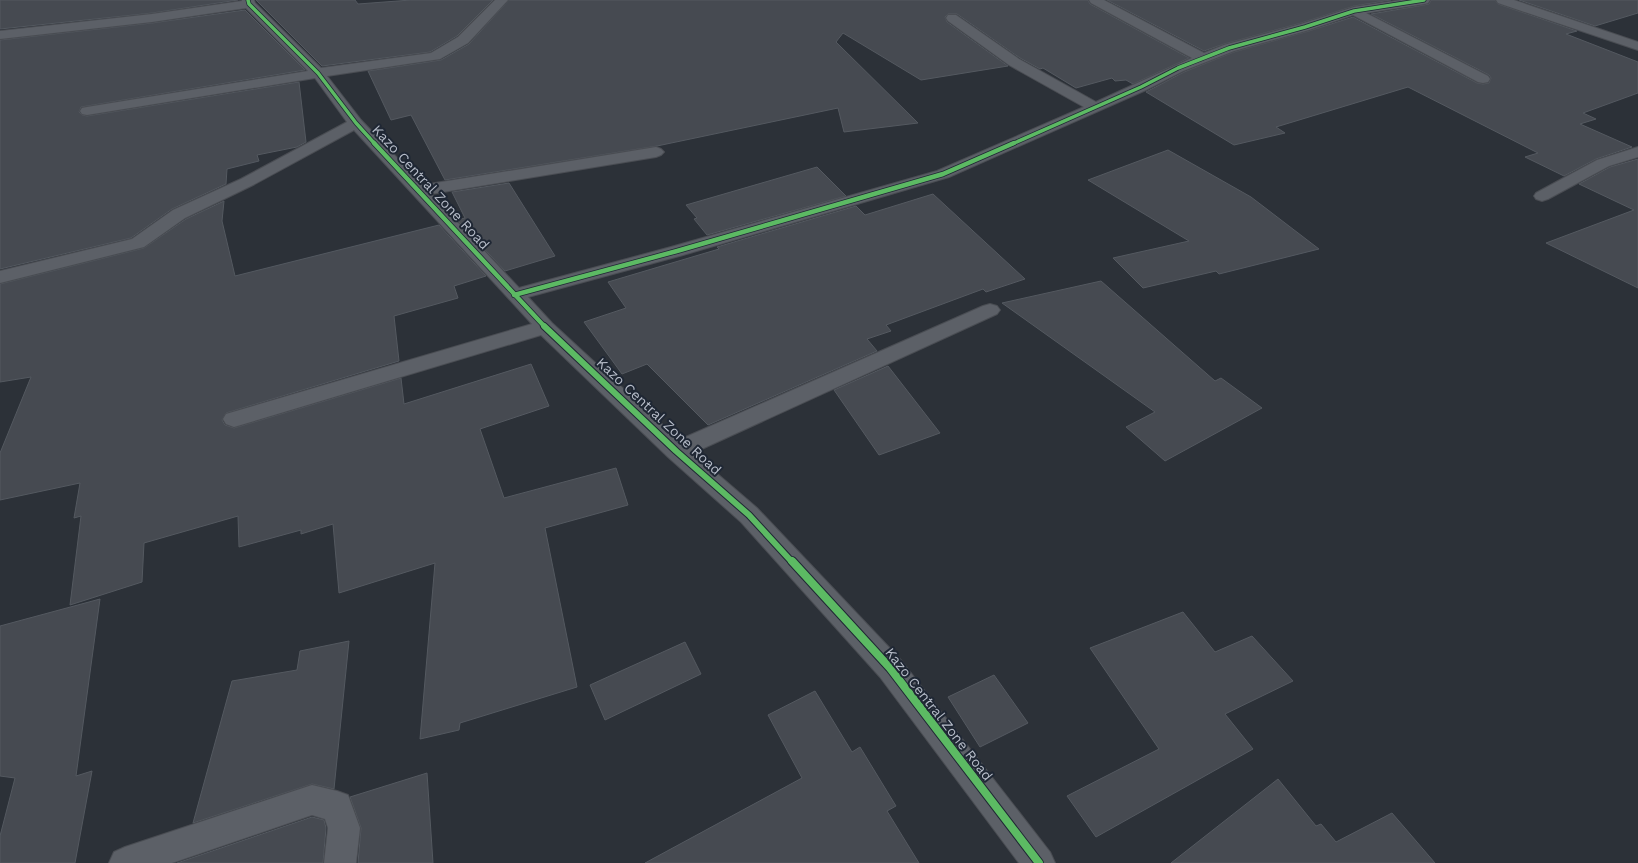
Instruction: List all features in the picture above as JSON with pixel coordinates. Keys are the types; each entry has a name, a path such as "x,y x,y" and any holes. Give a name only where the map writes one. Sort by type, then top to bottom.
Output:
{"street":[{"path":"87,111 318,73 435,56 463,40 502,0"},
{"path":"1095,0 1203,58"},
{"path":"514,295 684,249 943,174 1141,87 1178,68 1229,48 1305,27 1354,11 1424,0"},
{"path":"1502,0 1638,46"},
{"path":"0,35 152,18 248,2"},
{"name":"Kazo Central Zone Road","path":"248,2 318,73 356,123 514,295 545,327 676,451 749,515 890,668 1039,863"},
{"path":"1354,11 1483,79"},
{"path":"952,18 1014,62 1095,107"},
{"path":"0,277 138,243 179,214 247,182 356,123"},
{"path":"418,191 656,152"},
{"path":"1542,196 1603,163 1638,152"},
{"path":"676,451 990,310"},
{"path":"234,419 545,327"},
{"path":"125,863 312,800 336,806 344,828 340,863"}],"building":[{"path":"0,0 238,0 152,13 0,29"},
{"path":"256,0 355,0 358,4 411,0 493,0 457,36 430,52 322,66"},
{"path":"509,0 1088,0 1090,4 1189,58 1133,84 1126,80 1115,81 1112,78 1076,88 1043,68 1040,69 1020,58 957,14 948,14 945,17 947,22 1008,66 921,80 843,33 836,42 918,123 844,132 838,108 657,146 445,180 411,115 391,120 368,71 441,60 469,44"},
{"path":"1107,0 1391,0 1354,6 1204,51"},
{"path":"1431,0 1495,0 1498,4 1577,31 1566,34 1638,62 1638,93 1583,113 1596,119 1580,124 1632,147 1596,159 1564,176 1525,157 1538,153 1408,87 1276,127 1285,133 1234,145 1146,92 1184,72 1234,52 1353,17 1477,83 1489,83 1491,78 1489,75 1371,14 1429,4"},
{"path":"1519,0 1638,0 1638,13 1595,26"},
{"path":"245,10 305,70 81,107 79,112 82,115 87,116 299,82 306,142 297,147 257,155 259,161 227,169 226,184 172,209 131,238 0,269 0,40 152,23"},
{"path":"1168,150 1251,197 1319,249 1219,274 1216,271 1143,288 1113,258 1189,241 1088,180"},
{"path":"1638,159 1638,288 1546,243 1634,210 1579,184 1610,167"},
{"path":"817,167 846,196 707,235 694,219 697,218 686,205"},
{"path":"509,183 555,256 505,271 457,220 465,218 452,192"},
{"path":"933,194 1025,279 986,292 983,289 886,325 891,331 867,339 877,351 708,425 647,364 622,374 584,322 626,308 608,282 719,249 717,247 856,206 865,215"},
{"path":"224,201 222,221 235,276 439,225 486,276 454,286 458,298 394,316 399,361 226,413 222,420 225,425 234,428 401,378 404,404 531,364 549,406 480,429 504,498 616,468 628,505 545,528 577,687 460,723 459,730 420,739 435,563 339,593 333,524 301,534 301,530 239,547 238,516 144,543 142,582 70,605 81,516 74,518 80,483 0,500 0,453 31,377 0,382 0,284 144,248 186,219"},
{"path":"1101,281 1215,381 1221,378 1262,408 1165,461 1126,427 1155,412 1002,303"},
{"path":"888,366 940,433 879,455 834,390"},
{"path":"100,599 76,776 92,771 75,863 0,863 0,836 15,778 0,776 0,626"},
{"path":"1183,612 1215,652 1252,636 1293,681 1225,714 1253,749 1096,837 1067,796 1159,749 1090,648"},
{"path":"349,641 334,789 312,784 193,823 232,681 297,670 300,651"},
{"path":"685,642 701,674 605,720 590,685"},
{"path":"994,675 1028,723 980,747 948,697"},
{"path":"815,691 852,752 860,747 896,806 887,811 919,863 645,863 802,778 768,715"},
{"path":"427,773 433,863 358,863 361,828 350,797"},
{"path":"1278,779 1316,826 1321,824 1336,842 1392,813 1435,863 1171,863"},
{"path":"312,817 324,820 326,828 323,863 177,863"}],"cycle path":[{"path":"248,0 249,4 318,73 356,123 545,327 676,451 749,515 890,668 1039,863"},
{"path":"514,295 677,251 943,174 1141,87 1178,68 1229,48 1305,27 1354,11 1424,0"}]}
